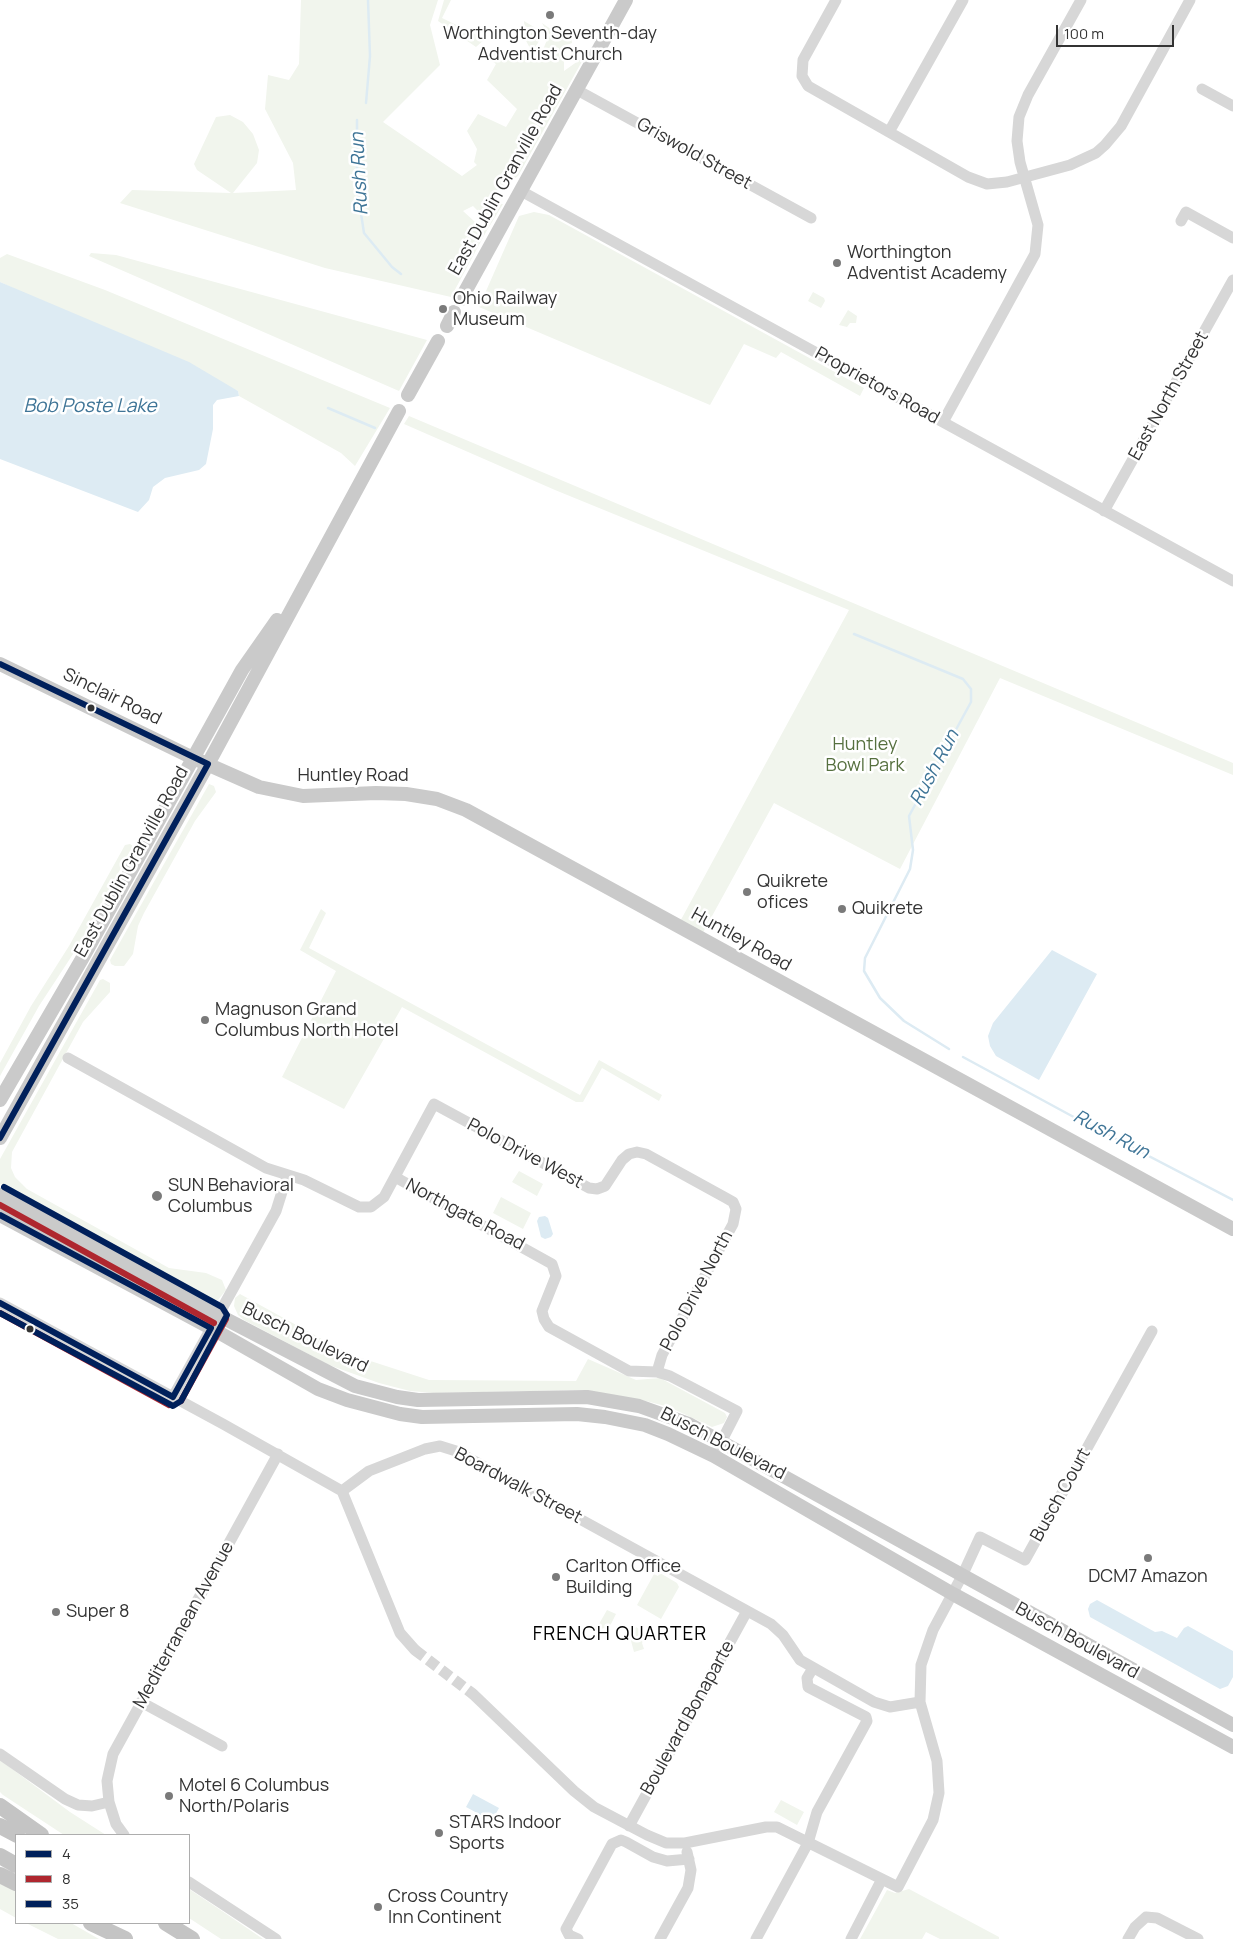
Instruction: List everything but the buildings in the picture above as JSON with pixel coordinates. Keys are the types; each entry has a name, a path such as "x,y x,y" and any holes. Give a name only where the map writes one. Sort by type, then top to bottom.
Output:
{"highway":[{"path":"0,1806 40,1834"},
{"path":"0,1826 15,1834"},
{"path":"0,1856 15,1864"},
{"path":"0,1874 15,1882"},
{"path":"93,1924 125,1939"},
{"path":"112,1924 135,1939"},
{"path":"168,1924 192,1939"}],"main road":[{"name":"East Dublin Granville Road","path":"461,299 626,0"},
{"path":"447,326 454,312"},
{"path":"408,395 438,341"},
{"name":"East Dublin Granville Road","path":"0,1138 208,764 399,412"},
{"name":"East Dublin Granville Road","path":"0,1100 82,959 191,757 242,670 308,577"},
{"name":"Sinclair Road","path":"0,664 208,764"},
{"name":"Huntley Road","path":"208,764 259,787 286,794 319,796 376,793 406,794 437,799 466,810 1233,1229"},
{"name":"Busch Boulevard","path":"0,1195 331,1376 354,1386 397,1397 418,1400 563,1397 610,1400 662,1412 722,1441 1233,1725"},
{"name":"Busch Boulevard","path":"0,1214 211,1328 318,1389 372,1408 422,1417 578,1414 605,1417 652,1428 714,1456 953,1594 1233,1747"}],"street":[{"path":"836,0 804,56 802,76 808,86 977,181 998,184 1070,165 1106,145 1120,126 1190,0"},
{"path":"889,132 963,0"},
{"path":"942,422 1035,254 1038,225 1017,141 1019,117 1028,94 1081,0"},
{"path":"1202,89 1233,106"},
{"name":"Griswold Street","path":"577,90 811,218"},
{"name":"Proprietors Road","path":"521,191 1233,581"},
{"path":"1181,221 1186,212 1233,238"},
{"name":"East North Street","path":"1104,512 1233,280"},
{"name":"Northgate Road","path":"68,1058 266,1168 304,1180 354,1205 365,1208 381,1201 395,1177 552,1264 556,1276 542,1311 549,1327 629,1371 657,1372 737,1411 714,1456"},
{"name":"Polo Drive West","path":"395,1177 434,1104 589,1188 597,1189 605,1186 625,1156 641,1152 733,1202 736,1209"},
{"path":"173,1397 276,1211 287,1176"},
{"name":"Polo Drive North","path":"657,1372 662,1355 733,1224 736,1209"},
{"path":"0,1303 278,1454 342,1491 400,1633 415,1650"},
{"name":"Busch Court","path":"882,1879 898,1887 933,1820 939,1793 937,1761 920,1702 921,1665 925,1649 964,1574 980,1537 1025,1560 1152,1331"},
{"name":"Boardwalk Street","path":"342,1491 369,1471 425,1449 440,1446 456,1451 747,1611 777,1630 800,1660 874,1702 890,1707 920,1702"},
{"name":"Mediterranean Avenue","path":"108,1802 107,1780 113,1754 278,1454"},
{"name":"Boulevard Bonaparte","path":"629,1826 747,1611"},
{"path":"756,1939 808,1843 817,1812 867,1721 866,1717 808,1686 807,1678 812,1668"},
{"path":"473,1694 560,1779 594,1807 629,1826 666,1842 685,1843 766,1827 777,1827 882,1879 851,1939"},
{"path":"141,1702 222,1746"},
{"path":"0,1754 65,1799 78,1805 92,1806 108,1802 116,1824 123,1834"},
{"path":"578,1939 569,1935 566,1929 612,1844 621,1840 653,1857 667,1861 689,1859"},
{"path":"660,1939 688,1888 691,1870 685,1843"},
{"path":"190,1883 276,1939"},
{"path":"1128,1939 1135,1927 1146,1918 1157,1918 1198,1939"}],"green space":[{"path":"301,0 438,0 430,25 440,65 383,122 462,176 477,165 474,162 477,149 467,131 478,114 506,127 517,109 487,80 496,64 489,59 495,50 508,59 517,53 540,57 549,35 542,23 558,34 571,33 572,43 564,46 564,71 585,56 518,176 489,197 492,203 503,204 451,297 325,268 120,203 132,190 231,193 197,170 194,164 216,117 230,115 243,122 253,134 259,150 257,163 233,193 296,190 293,163 265,109 268,75 289,80 299,64","holes":["473,206 483,216 485,231 463,211"]},
{"path":"444,0 451,0 442,18 485,39 476,47 438,21"},
{"path":"524,21 539,30 540,39 534,50 531,50 525,39"},
{"path":"534,212 549,215 864,388 860,396 781,352 776,358 744,344 710,405 479,307 519,216"},
{"path":"91,253 116,255 427,340 399,391 89,256"},
{"path":"7,254 105,290 390,408 355,466 341,453 239,396 238,391 0,282 0,258"},
{"path":"813,292 824,298 825,301 821,308 808,301"},
{"path":"848,310 857,316 856,323 850,323 847,327 839,325"},
{"name":"Huntley Bowl Park","path":"409,416 1233,763 1233,775 1000,678 900,869 774,803 700,938 677,927 849,610 555,490 404,424"},
{"path":"209,784 214,786 216,792 195,821 144,913 138,926 133,954 124,966 111,964 110,960"},
{"path":"130,844 133,846 77,948 39,1006 0,1076 0,1063 31,1006 69,946 125,845"},
{"path":"321,909 326,913 309,948 580,1095 599,1060 662,1095 659,1101 602,1068 583,1102 576,1102 402,1007 344,1109 282,1077 336,971 300,950"},
{"path":"103,979 110,983 110,992 83,1022 12,1152 11,1168 15,1177 27,1189 169,1268 206,1273 222,1280 226,1290 218,1300 207,1300 0,1184 0,1159 100,980"},
{"path":"519,1171 543,1184 537,1196 512,1182"},
{"path":"501,1197 531,1213 523,1229 493,1213"},
{"path":"240,1294 349,1354 429,1380 576,1381 588,1359 636,1380 660,1378 725,1413 727,1417 724,1423 712,1427 669,1407 646,1401 579,1390 434,1393 410,1391 379,1383 329,1365 244,1320 238,1315 234,1306 235,1298"},
{"path":"660,1573 677,1583 679,1587 661,1619 637,1605 654,1574 658,1576"},
{"path":"607,1610 616,1614 610,1626 595,1631"},
{"path":"636,1627 647,1634 642,1643 644,1649 634,1652 630,1637"},
{"path":"0,1760 70,1812 104,1834 62,1834 0,1792"},
{"path":"781,1800 804,1812 797,1825 774,1812"},
{"path":"0,1882 15,1890 15,1917 0,1909"},
{"path":"909,1889 999,1937 999,1939 940,1939 926,1932 922,1939 860,1939 887,1890 895,1893"},
{"path":"190,1890 263,1939 221,1939 190,1919"},
{"path":"28,1924 73,1924 99,1939 58,1939"}],"water":[{"name":"Bob Poste Lake","path":"0,282 189,362 238,391 239,396 217,400 213,405 213,429 206,464 199,470 165,478 153,487 149,500 138,512 0,459"},
{"path":"1052,950 1097,974 1039,1080 996,1056 990,1046 988,1036 993,1023"},
{"path":"545,1216 548,1218 553,1234 545,1239 541,1237 537,1221 539,1217"},
{"path":"1097,1600 1155,1632 1162,1631 1177,1638 1184,1628 1188,1626 1233,1651 1233,1677 1228,1686 1220,1689 1090,1617 1088,1609 1090,1604"},
{"path":"473,1794 499,1808 492,1821 466,1807"}],"waterway":[{"name":"Rush Run","path":"366,103 370,56 368,0"},
{"name":"Rush Run","path":"357,120 357,187 364,233 392,267 401,274"},
{"name":"Rush Run","path":"328,408 375,428"},
{"name":"Rush Run","path":"854,634 963,679 971,689 971,702 909,816 913,850 910,869 865,958 864,971 880,998 904,1021 949,1049"},
{"name":"Rush Run","path":"963,1057 1233,1200"}],"tunnel":[{"path":"415,1650 473,1694"}],"transit line":[{"name":"4","path":"0,664 208,764 0,1138"},
{"name":"35","path":"0,1313 173,1406 181,1401 227,1315 222,1307 4,1187"},
{"name":"8","path":"0,1205 214,1323"},
{"name":"4","path":"0,1215 211,1328 173,1397 0,1303"},
{"name":"8","path":"0,1313 169,1405"},
{"name":"8","path":"181,1401 226,1319"}],"place":[{"name":"Worthington Seventh-day Adventist Church","path":"550,15"},
{"name":"Worthington Adventist Academy","path":"837,263"},
{"name":"Ohio Railway Museum","path":"443,309"},
{"name":"Quikrete ofices","path":"747,892"},
{"name":"Quikrete","path":"842,909"},
{"name":"Magnuson Grand Columbus North Hotel","path":"205,1020"},
{"name":"SUN Behavioral Columbus","path":"157,1196"},
{"name":"DCM7 Amazon","path":"1148,1558"},
{"name":"Carlton Office Building","path":"556,1577"},
{"name":"Super 8","path":"56,1612"},
{"name":"Motel 6 Columbus North/Polaris","path":"169,1796"},
{"name":"STARS Indoor Sports","path":"439,1833"},
{"name":"Cross Country Inn Continent","path":"378,1907"}],"district":[{"name":"FRENCH QUARTER","path":"620,1635"}]}
